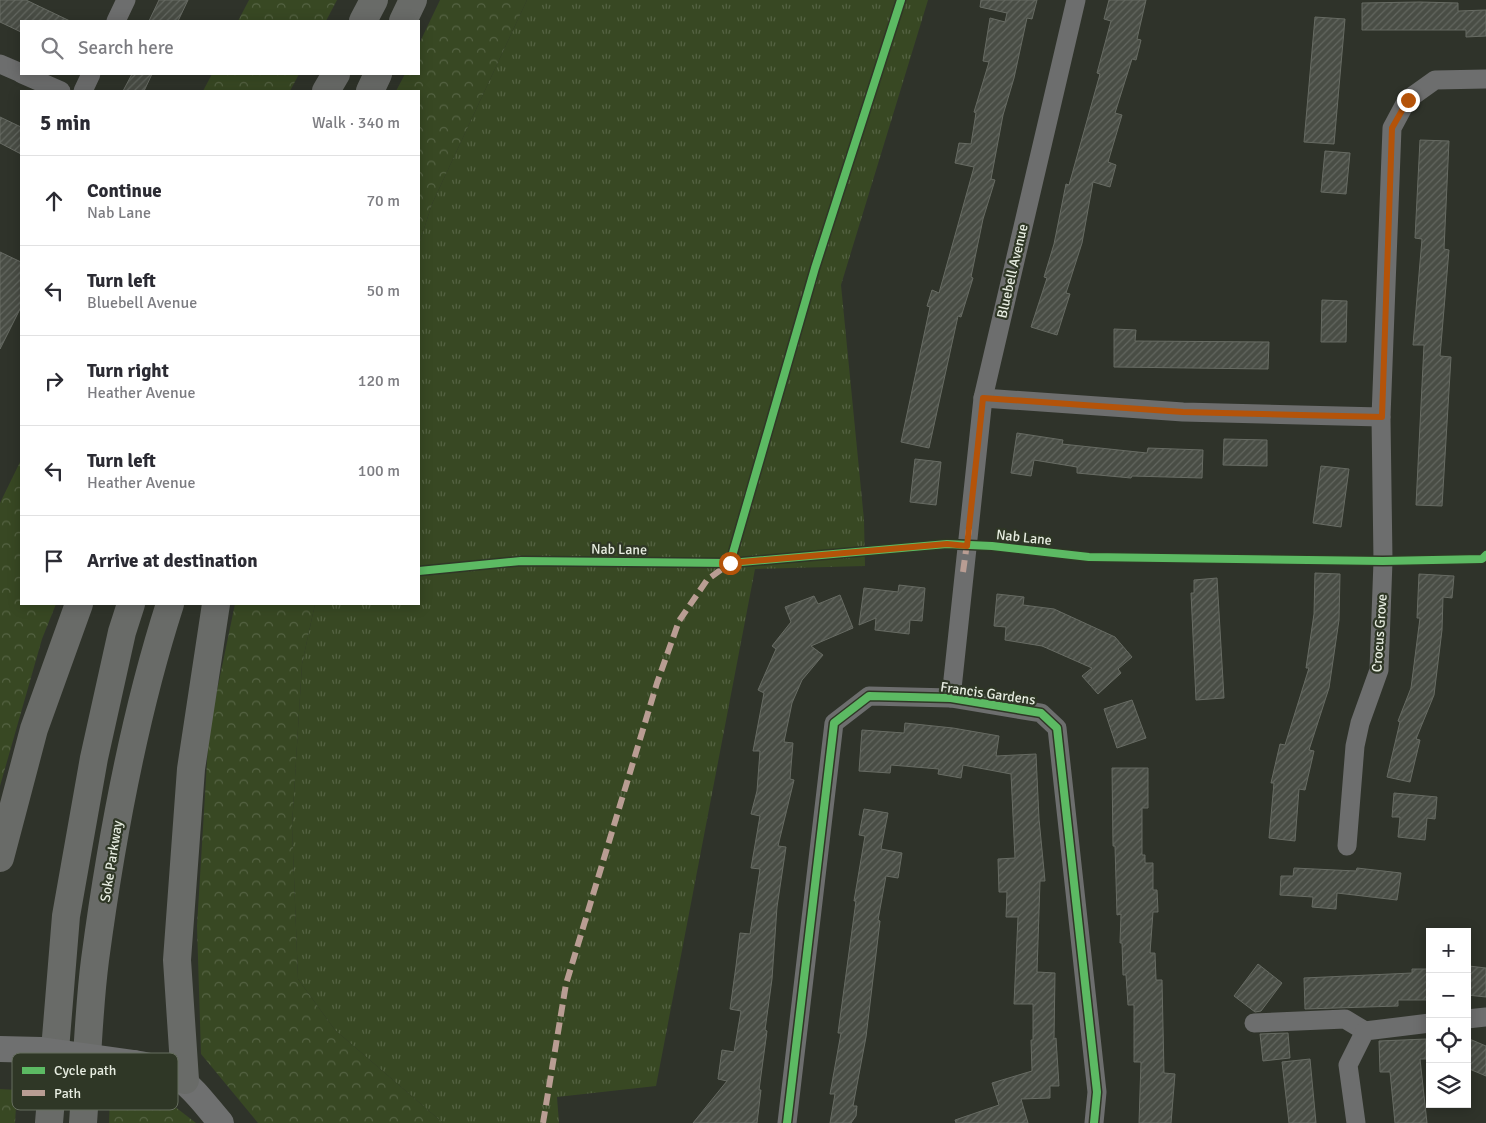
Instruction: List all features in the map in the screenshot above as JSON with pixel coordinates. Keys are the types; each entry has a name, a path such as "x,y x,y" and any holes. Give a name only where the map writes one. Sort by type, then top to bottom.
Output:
{"highway":[{"path":"364,20 374,0"},
{"path":"403,20 413,0"},
{"path":"328,90 336,75"},
{"path":"370,90 378,75"},
{"path":"0,858 34,730 79,605"},
{"path":"54,1053 66,916 94,758 122,632 131,605"},
{"name":"Soke Parkway","path":"88,1053 95,962 125,777 157,645 170,605"},
{"path":"185,1080 177,960 191,769 216,605"},
{"path":"48,1123 49,1110"},
{"name":"Soke Parkway","path":"83,1123 84,1110"}],"street":[{"path":"116,20 126,0"},
{"name":"Bluebell Avenue","path":"968,537 983,398 1076,0"},
{"path":"0,64 20,73"},
{"path":"24,75 59,90"},
{"path":"83,90 91,75"},
{"name":"Crocus Grove","path":"1347,846 1355,746 1360,723 1379,670 1383,561 1382,417 1392,128 1408,100 1435,80 1486,80"},
{"path":"983,398 1183,412 1382,417"},
{"name":"Francis Gardens","path":"951,698 968,537"},
{"name":"Francis Gardens","path":"787,1123 834,723 869,696 951,698 1041,713 1058,728 1097,1092 1094,1123"},
{"path":"1471,1019 1486,1017"},
{"path":"1254,1023 1344,1018 1365,1031 1426,1023"},
{"path":"1356,1123 1348,1065 1365,1031"},
{"path":"0,1049 40,1050 62,1053"},
{"path":"178,1076 185,1080 221,1123"}],"green space":[{"path":"249,0 337,0 327,20 239,20"},
{"path":"440,0 527,0 432,204 420,241 420,90 397,90 404,75 420,75 420,42"},
{"path":"527,0 928,0 841,285 864,520 865,566 755,569 656,1086 557,1097 559,1123 443,1123 335,1030 298,979 292,826 302,664 315,605 420,605 420,241 432,204"},
{"path":"211,75 298,75 291,90 204,90"},
{"path":"20,462 20,605 56,605 42,639 0,786 0,503"},
{"path":"235,605 315,605 302,664 292,826 298,979 335,1030 443,1123 258,1123 201,1054 197,926 209,729"},
{"path":"0,1089 12,1090 12,1110 16,1110 15,1123 0,1123"},
{"path":"178,1109 196,1123 109,1123 109,1110"}],"building":[{"path":"0,0 26,0 68,20 20,20 20,32 0,22"},
{"path":"159,0 188,0 178,20 149,20"},
{"path":"981,0 1037,0 1032,19 1027,18 1014,78 1003,115 991,179 995,180 983,219 971,277 973,278 961,317 958,316 929,448 901,442 930,307 927,306 932,290 939,293 974,167 955,163 959,143 971,144 976,113 974,112 989,62 983,61 990,18 1005,22 1007,13 980,7"},
{"path":"1109,0 1146,0 1137,39 1141,40 1136,60 1132,59 1115,113 1122,115 1108,162 1116,165 1110,187 1093,182 1082,243 1066,293 1070,294 1057,335 1031,327 1047,278 1044,277 1054,244 1066,184 1069,185 1100,74 1097,73 1111,21 1104,19"},
{"path":"1362,3 1458,3 1458,11 1486,10 1486,36 1466,37 1466,30 1362,30"},
{"path":"1315,17 1345,19 1334,144 1304,142"},
{"path":"131,75 152,75 144,90 124,90"},
{"path":"0,117 20,127 20,153 0,143"},
{"path":"1420,140 1449,141 1444,249 1449,250 1440,356 1451,357 1442,506 1416,505 1424,345 1413,345 1422,239 1415,238"},
{"path":"1325,151 1350,153 1346,194 1321,192"},
{"path":"0,252 20,262 20,309 0,349"},
{"path":"1322,300 1347,301 1346,342 1321,342"},
{"path":"1114,329 1136,330 1135,341 1269,342 1268,369 1114,367"},
{"path":"1017,433 1063,440 1062,444 1147,453 1148,448 1203,450 1202,478 1132,476 1131,478 1077,473 1077,467 1034,460 1031,476 1011,473"},
{"path":"1224,439 1267,440 1267,466 1223,465"},
{"path":"915,459 941,462 936,505 910,502"},
{"path":"1321,466 1349,469 1341,527 1313,523"},
{"path":"1315,573 1340,574 1339,620 1329,688 1309,750 1314,751 1305,790 1299,789 1295,841 1269,838 1274,783 1271,783 1280,744 1285,745 1309,668 1306,668 1314,614"},
{"path":"1419,574 1454,576 1452,598 1443,597 1442,630 1434,695 1416,739 1420,740 1410,782 1387,777 1400,722 1398,721 1411,688 1420,618 1417,618"},
{"path":"1217,578 1224,698 1196,700 1191,593 1194,593 1194,580"},
{"path":"899,585 925,588 922,621 910,620 909,634 875,630 876,618 859,625 864,588 898,592"},
{"path":"997,594 1024,597 1023,605 1054,609 1115,637 1132,657 1118,669 1121,673 1098,694 1082,676 1092,668 1042,646 1005,640 1006,627 994,626"},
{"path":"840,595 853,628 811,646 823,655 802,680 792,703 784,742 793,743 790,779 794,780 778,846 786,847 777,907 772,979 765,1030 767,1031 759,1090 761,1090 757,1123 693,1123 727,1081 718,1079 722,1050 734,1052 741,1011 730,1009 740,933 750,934 760,869 751,868 760,816 751,814 757,791 760,751 753,751 764,693 758,690 776,649 772,646 791,622 785,607 814,596 818,604"},
{"path":"1132,700 1146,738 1117,748 1104,709"},
{"path":"905,723 953,728 999,736 996,756 1036,754 1039,819 1045,881 1040,881 1037,972 1055,973 1054,1039 1056,1038 1059,1086 1050,1086 1050,1098 1021,1099 1028,1123 956,1123 955,1120 999,1105 992,1083 1032,1071 1033,1004 1014,1004 1018,917 1006,917 1007,892 999,892 998,859 1015,858 1011,774 963,765 961,778 938,774 939,769 891,765 890,773 859,771 862,730 904,733"},
{"path":"1112,768 1148,768 1148,808 1142,808 1142,855 1145,855 1145,863 1153,863 1153,890 1157,890 1158,912 1153,912 1150,953 1155,953 1156,980 1162,980 1164,1073 1175,1074 1171,1123 1139,1123 1141,1062 1134,1062 1134,1005 1128,1005 1126,975 1123,975 1122,943 1120,943 1121,914 1117,915 1115,846 1113,846"},
{"path":"1394,793 1437,797 1435,819 1427,818 1425,840 1398,837 1400,817 1392,817"},
{"path":"864,809 888,813 881,849 902,853 898,878 886,876 878,920 880,921 866,1037 853,1106 857,1106 856,1116 851,1123 830,1123 835,1094 830,1094 841,1033 838,1033 856,901 854,901 865,836 859,835"},
{"path":"1294,868 1356,871 1357,868 1401,873 1397,900 1337,893 1336,909 1312,907 1313,897 1280,895 1281,876 1293,876"},
{"path":"1258,964 1282,983 1261,1011 1255,1012 1234,996"},
{"path":"1471,966 1486,968 1486,997 1471,995"},
{"path":"1412,969 1426,969 1426,1000 1398,1000 1398,1006 1305,1009 1304,978 1412,973"},
{"path":"1288,1033 1290,1058 1263,1061 1260,1034"},
{"path":"1426,1039 1426,1059 1420,1059 1427,1123 1395,1123 1390,1072 1380,1072 1379,1041"},
{"path":"1471,1040 1486,1046 1486,1076 1471,1070"},
{"path":"1310,1059 1316,1123 1289,1123 1282,1062"}],"marked path":[{"path":"963,572 969,529"},
{"path":"543,1123 566,984 657,683 679,621 707,580 730,563"}],"cycle path":[{"path":"730,563 815,268 901,0"},
{"name":"Nab Lane","path":"420,571 521,561 730,563 947,544 992,546 1089,557 1383,561 1482,559 1486,555"},
{"path":"787,1123 834,723 869,696 951,698 1041,713 1057,728 1097,1092 1094,1123"}],"route":[{"path":"730,563 947,544 967,546 983,398 1183,412 1382,417 1392,128 1408,100"}]}
